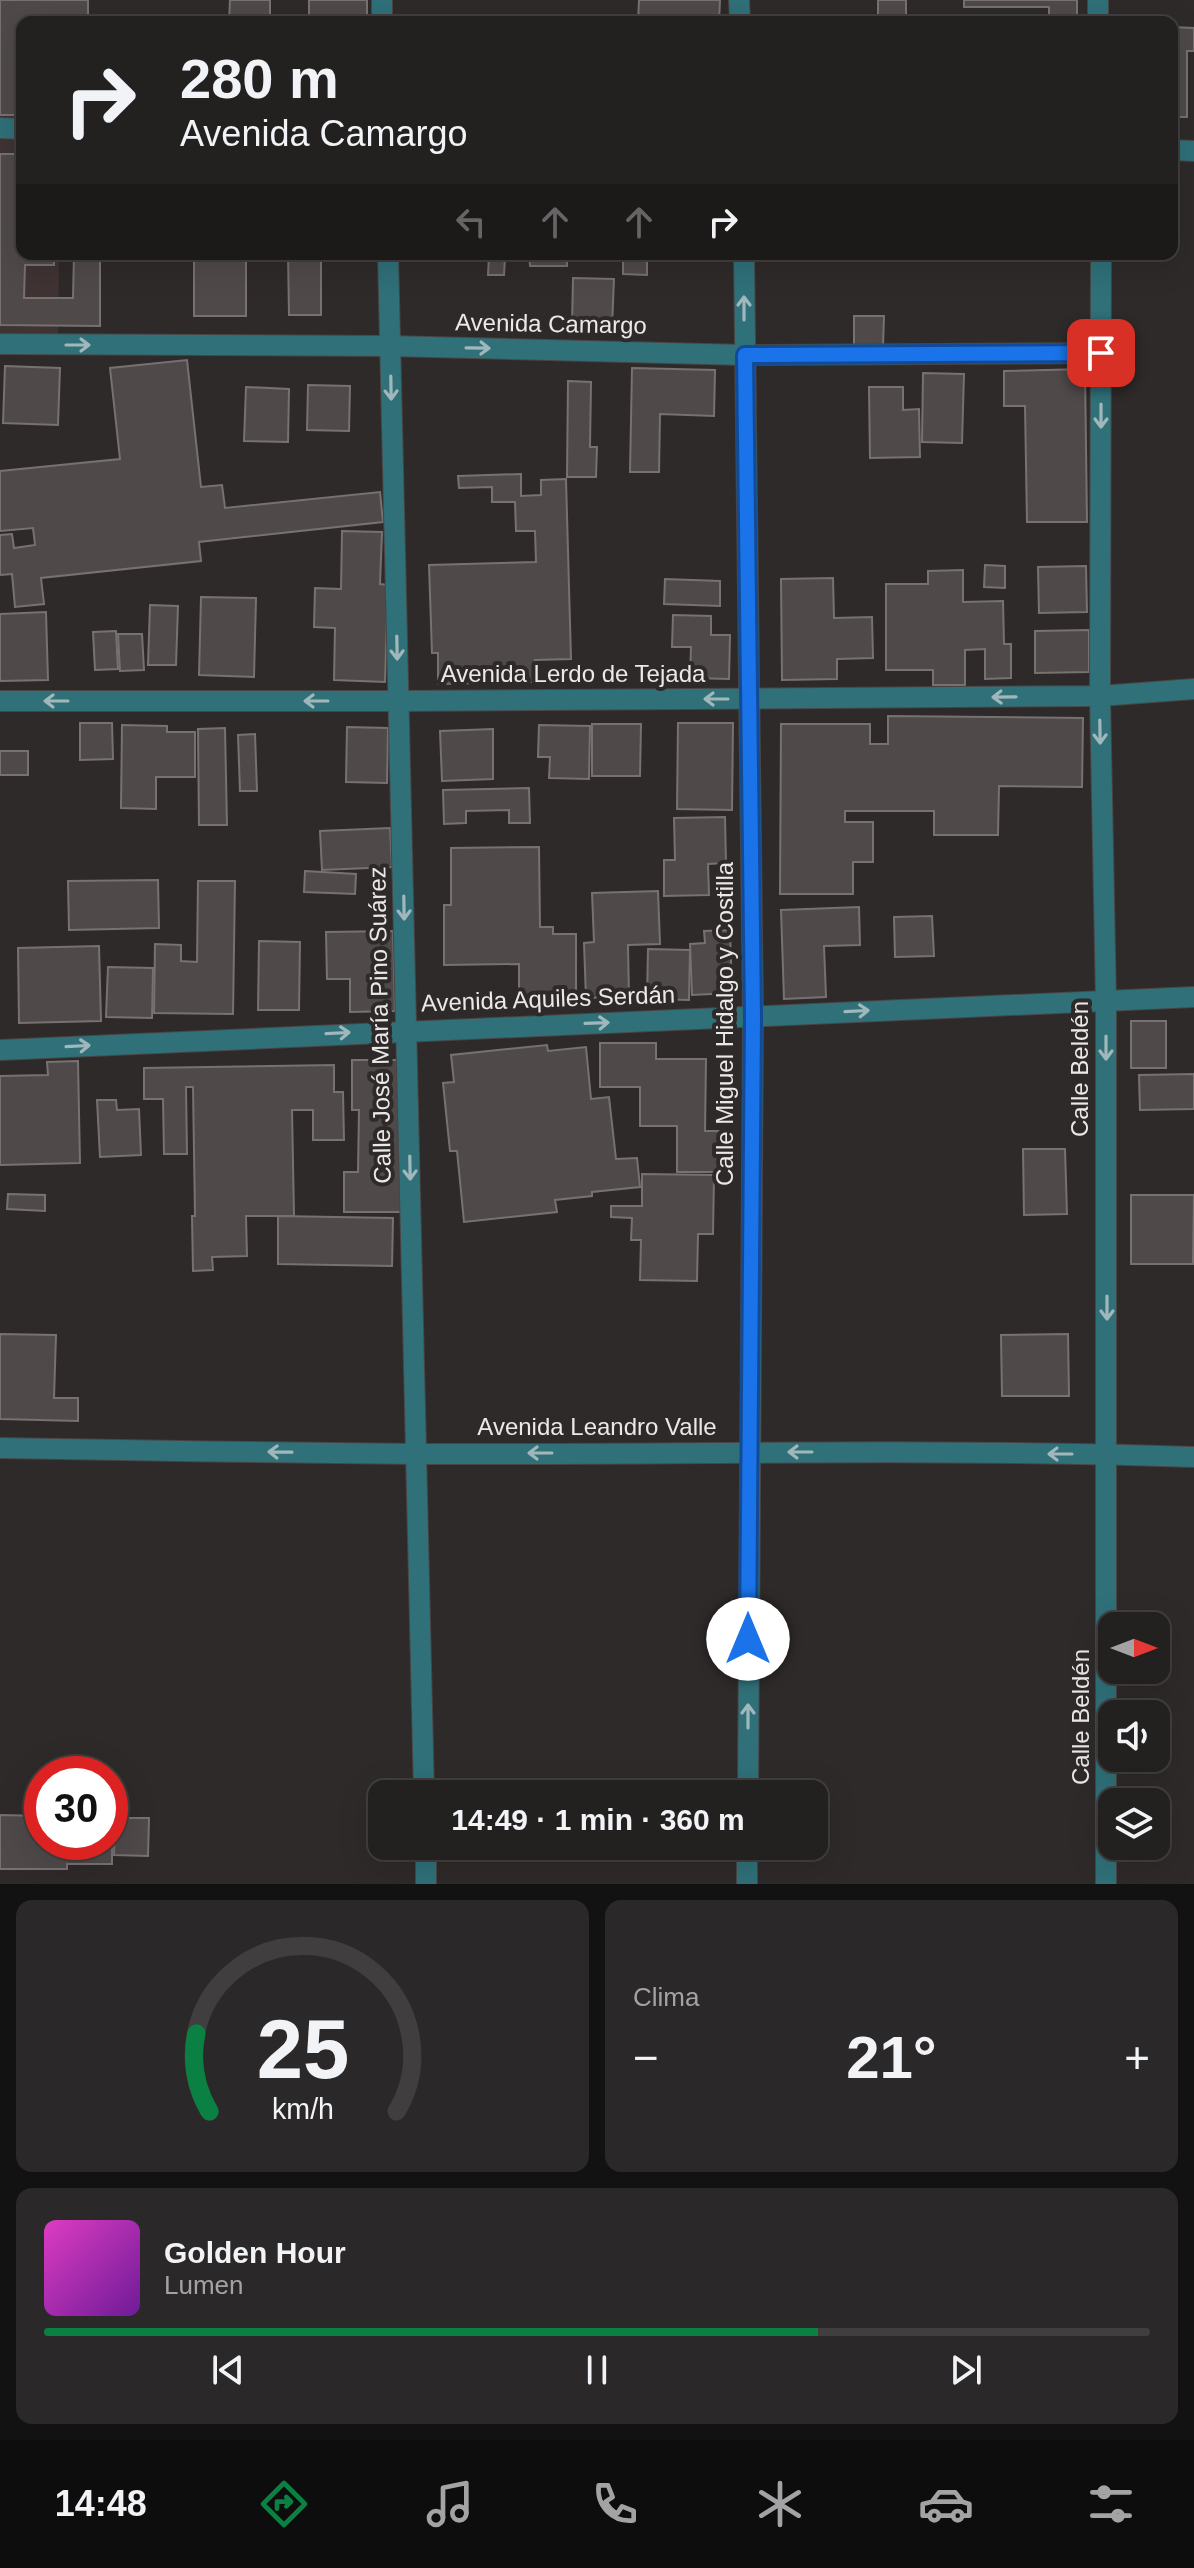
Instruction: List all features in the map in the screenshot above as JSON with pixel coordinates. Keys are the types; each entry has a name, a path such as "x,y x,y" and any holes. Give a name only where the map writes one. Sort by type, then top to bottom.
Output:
{"street":[{"name":"Calle José María Pino Suárez","path":"388,260 424,1780"},
{"name":"Calle Miguel Hidalgo y Costilla","path":"744,260 753,1017 748,1780"},
{"name":"Calle Beldén","path":"1101,260 1100,696 1106,1001 1108,1454 1106,1884"},
{"name":"Avenida Camargo","path":"0,344 390,346 745,355 1101,353"},
{"name":"Avenida Lerdo de Tejada","path":"0,701 1100,696 1194,689"},
{"name":"Avenida Aquiles Serdán","path":"0,1050 1194,997"},
{"name":"Avenida Leandro Valle","path":"0,1448 417,1454 749,1452 1194,1457"},
{"path":"426,1860 426,1884"},
{"path":"747,1860 747,1884"}],"shaded area":[{"path":"0,0 16,16 16,260 59,260 58,334 0,337"}],"building":[{"path":"0,0 88,0 88,16 16,16 16,115 0,115"},
{"path":"230,0 270,0 270,16 229,16"},
{"path":"309,0 367,0 367,16 309,16"},
{"path":"639,0 720,0 719,16 638,16"},
{"path":"878,0 906,0 906,16 878,16"},
{"path":"964,0 1077,0 1077,16 1049,16 1049,7 964,7"},
{"path":"1178,27 1194,28 1194,51 1187,51 1187,117 1178,117"},
{"path":"0,154 16,154 16,260 54,260 54,265 25,265 24,298 73,298 74,260 100,260 100,326 0,325"},
{"path":"194,260 246,260 246,316 194,316"},
{"path":"288,260 321,260 321,315 289,315"},
{"path":"489,260 505,260 504,275 488,275"},
{"path":"530,260 567,260 567,266 530,266"},
{"path":"623,260 647,260 647,275 623,274"},
{"path":"573,278 614,279 612,327 572,326"},
{"path":"854,316 884,316 883,347 854,346"},
{"path":"187,360 201,487 222,485 225,508 380,492 383,522 199,542 201,561 41,578 44,604 15,607 12,574 0,575 0,535 12,534 14,548 35,545 33,528 0,531 0,471 120,459 110,368"},
{"path":"5,366 60,368 58,425 3,423"},
{"path":"632,368 715,370 714,416 660,414 659,472 630,472"},
{"path":"1085,369 1087,522 1027,522 1025,406 1004,406 1004,371"},
{"path":"923,373 964,374 962,443 922,442"},
{"path":"568,381 591,382 590,447 597,447 596,477 567,477"},
{"path":"308,385 350,386 349,431 307,430"},
{"path":"246,387 289,389 288,442 244,441"},
{"path":"869,387 903,387 903,410 919,409 920,457 870,458"},
{"path":"521,474 521,496 541,495 541,480 566,479 571,659 535,660 536,682 438,684 438,653 432,653 429,565 536,562 535,531 516,531 515,502 492,502 492,487 459,488 458,476"},
{"path":"342,531 382,532 380,584 388,585 385,682 334,680 335,628 314,627 315,588 341,589"},
{"path":"985,565 1005,566 1005,588 984,587"},
{"path":"1086,566 1087,612 1039,613 1038,567"},
{"path":"963,570 963,602 1003,601 1004,644 1011,644 1011,678 985,679 985,649 965,650 965,685 933,685 933,670 886,670 886,584 928,584 928,571"},
{"path":"833,578 834,618 872,617 873,658 837,659 837,679 782,680 781,579"},
{"path":"665,579 720,581 720,606 664,604"},
{"path":"201,597 256,598 254,677 199,675"},
{"path":"150,605 178,606 176,665 148,665"},
{"path":"46,612 48,680 0,681 0,614"},
{"path":"673,615 711,616 711,635 730,635 729,679 690,678 691,647 672,647"},
{"path":"1089,630 1089,672 1035,673 1035,631"},
{"path":"116,631 118,669 95,670 93,632"},
{"path":"118,634 142,634 144,670 120,671"},
{"path":"888,716 1083,718 1082,787 999,786 998,835 934,835 934,811 845,811 845,822 873,822 873,862 853,862 853,894 780,894 781,724 870,724 870,744 888,744"},
{"path":"80,723 112,723 113,759 80,760"},
{"path":"678,723 733,723 732,810 677,809"},
{"path":"592,724 641,724 640,776 592,776"},
{"path":"122,725 167,726 167,732 195,732 195,777 156,777 156,809 121,808"},
{"path":"539,725 590,726 589,779 549,778 550,757 538,757"},
{"path":"347,727 388,728 387,783 346,782"},
{"path":"225,728 227,825 199,825 198,729"},
{"path":"493,729 493,779 442,781 440,731"},
{"path":"255,734 257,791 240,791 238,735"},
{"path":"0,751 28,751 28,775 0,775"},
{"path":"529,788 530,823 509,823 509,810 466,811 466,823 444,824 443,790"},
{"path":"725,817 726,863 708,864 709,895 664,896 664,860 675,860 674,818"},
{"path":"390,828 392,867 322,870 320,831"},
{"path":"539,847 540,927 553,927 553,934 576,934 576,997 519,997 519,964 444,965 444,905 451,905 451,848"},
{"path":"305,871 356,874 355,894 304,892"},
{"path":"158,880 159,928 69,930 68,881"},
{"path":"198,881 235,881 233,1014 154,1013 155,944 181,945 181,961 197,962"},
{"path":"658,891 660,944 628,945 629,997 586,998 584,943 594,942 592,893"},
{"path":"859,907 860,945 824,946 826,997 784,999 781,910"},
{"path":"932,916 934,956 895,957 894,917"},
{"path":"730,930 732,993 692,995 690,944 705,943 704,931"},
{"path":"393,931 395,1011 350,1012 350,979 327,979 326,932"},
{"path":"259,941 300,942 299,1010 258,1010"},
{"path":"99,946 101,1021 19,1023 18,948"},
{"path":"648,949 690,950 689,1000 647,999"},
{"path":"108,967 153,968 152,1018 106,1017"},
{"path":"1131,1021 1166,1021 1166,1068 1131,1068"},
{"path":"600,1043 656,1043 656,1059 706,1059 705,1131 731,1131 731,1172 677,1172 677,1126 640,1126 640,1087 600,1087"},
{"path":"547,1045 548,1051 586,1047 591,1099 609,1097 616,1159 637,1158 640,1187 555,1200 557,1212 464,1222 457,1151 450,1151 443,1083 454,1082 451,1055"},
{"path":"352,1060 406,1060 404,1212 344,1212 344,1172 358,1172 359,1110 352,1110"},
{"path":"78,1061 80,1163 0,1165 0,1076 48,1075 47,1062"},
{"path":"334,1065 334,1092 343,1092 344,1140 313,1140 313,1110 292,1110 294,1216 246,1216 247,1256 212,1257 213,1270 193,1271 193,1087 186,1087 187,1154 164,1154 163,1099 144,1099 144,1068"},
{"path":"1194,1074 1194,1109 1140,1110 1139,1075"},
{"path":"97,1100 116,1100 117,1110 139,1109 141,1155 100,1157"},
{"path":"1023,1149 1065,1149 1067,1214 1024,1215"},
{"path":"642,1174 714,1175 713,1234 698,1234 697,1281 640,1280 641,1240 631,1240 632,1218 611,1217 611,1206 642,1206"},
{"path":"8,1194 45,1195 45,1211 7,1209"},
{"path":"1131,1195 1194,1195 1193,1264 1131,1264"},
{"path":"278,1216 393,1218 392,1266 278,1264"},
{"path":"0,1334 56,1335 54,1398 78,1398 78,1421 0,1419"},
{"path":"1068,1334 1069,1396 1002,1396 1001,1335"},
{"path":"0,1815 24,1816 24,1860 112,1860 112,1864 67,1864 67,1869 0,1869"},
{"path":"128,1818 149,1818 148,1856 128,1855"}],"route":[{"path":"748,1639 753,1017 745,355 1101,353"}]}
